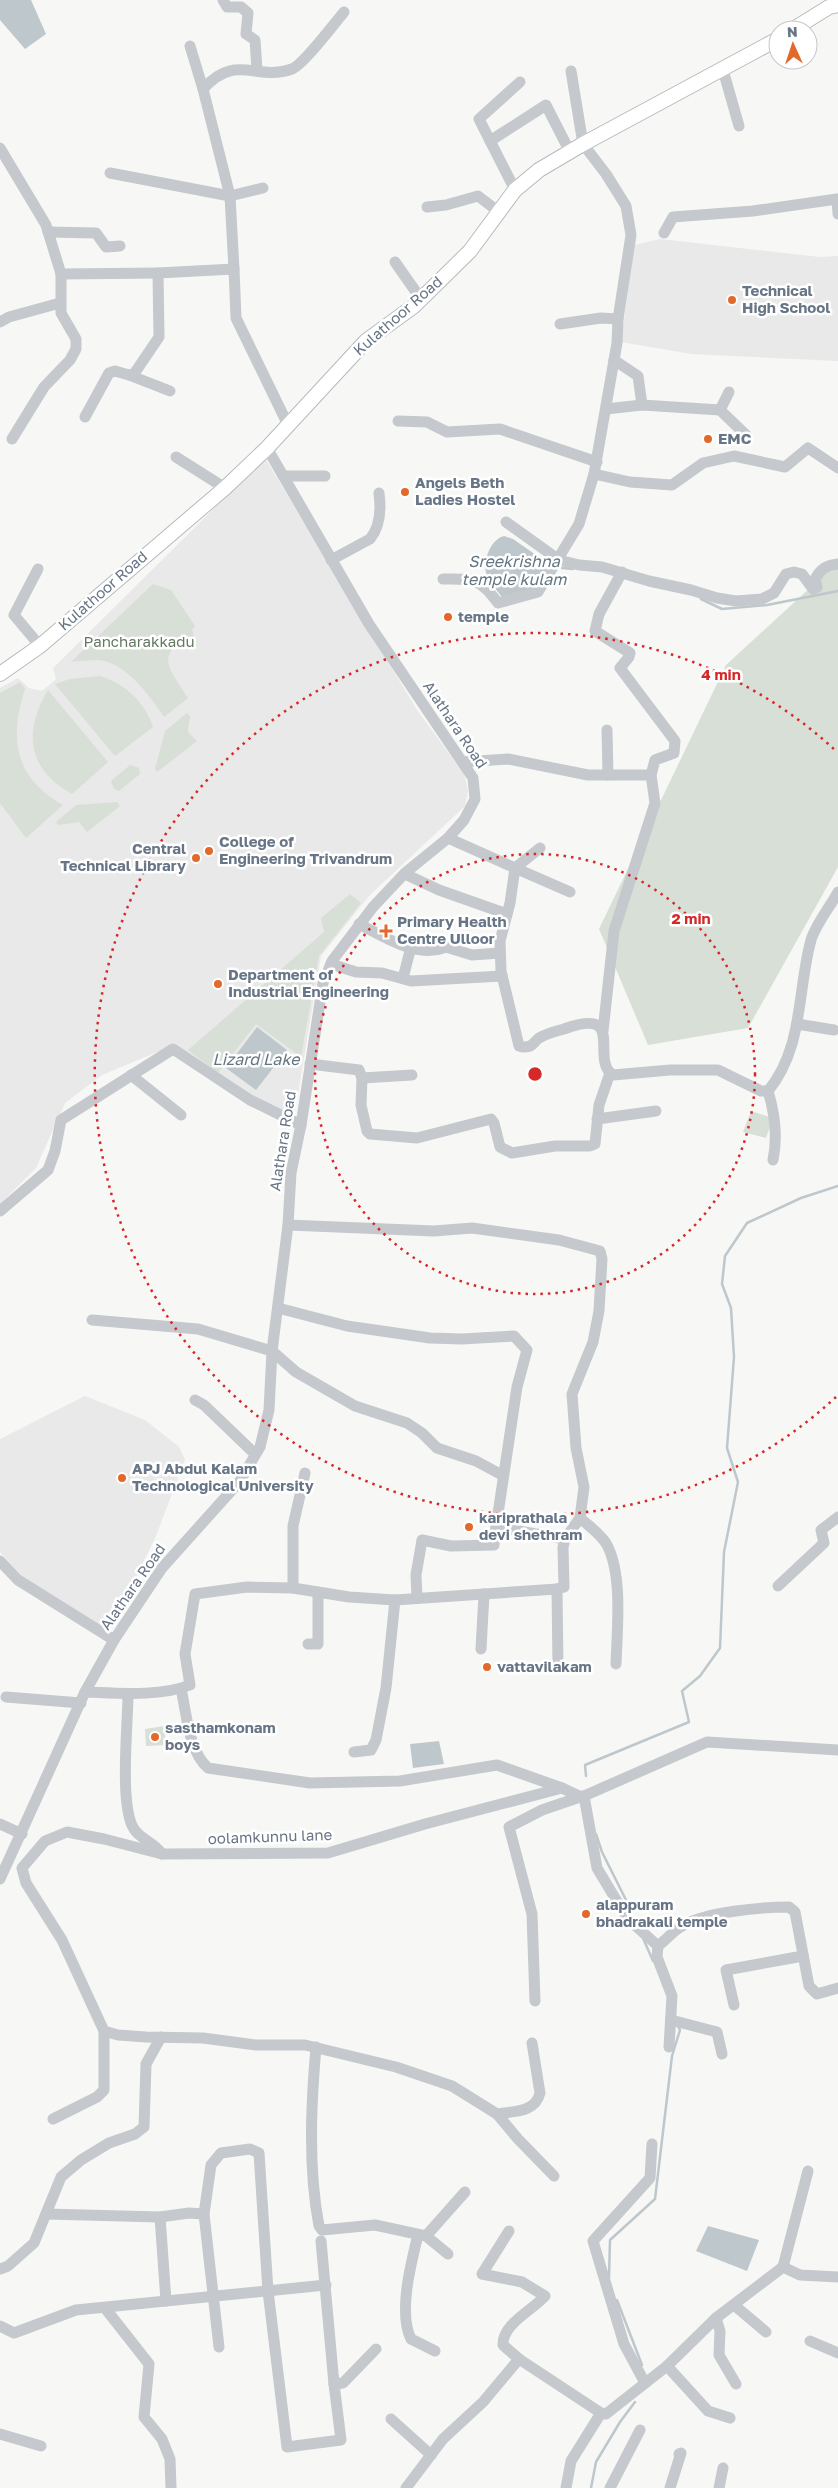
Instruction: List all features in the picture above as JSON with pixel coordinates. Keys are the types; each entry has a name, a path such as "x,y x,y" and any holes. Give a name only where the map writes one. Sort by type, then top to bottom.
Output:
{"main road":[{"path":"808,20 833,4"},
{"name":"Kulathoor Road","path":"0,674 40,646 225,488 267,448 366,340 421,299 470,251 515,190 539,170 583,144 768,45"}],"street":[{"path":"223,0 227,7 241,7 248,14 246,34 255,40 257,70"},
{"path":"203,90 214,77 225,70 281,71 294,69 344,12"},
{"path":"190,46 230,196 236,318 288,425"},
{"path":"723,70 739,126"},
{"path":"443,579 473,579 488,589 498,603 538,592 579,524 594,474 614,360 618,319 631,235 626,206 606,174 583,144 571,71"},
{"path":"515,190 479,119 520,82"},
{"path":"490,141 546,105 570,152"},
{"path":"0,148 48,232 61,274 60,313 76,339 76,350 70,360 44,387 12,439"},
{"path":"110,173 230,196 264,188"},
{"path":"427,207 446,205 478,196 499,212"},
{"path":"664,233 673,217 753,211 837,199 838,214"},
{"path":"48,232 96,233 106,247 120,246"},
{"path":"394,262 421,299"},
{"path":"61,274 234,270"},
{"path":"129,375 134,374 159,337 158,273"},
{"path":"0,322 9,317 60,303"},
{"path":"560,324 601,318 618,319"},
{"path":"614,360 638,376 642,405"},
{"path":"85,416 109,374 115,371 170,391"},
{"path":"720,410 728,392"},
{"path":"606,409 642,405 720,410 746,435"},
{"path":"398,421 427,422 447,432 500,429 597,462"},
{"name":"Alathara Road","path":"0,1879 83,1697 114,1640 162,1568 240,1481 262,1439 269,1410 272,1350 288,1225 290,1173 301,1125 323,983 330,964 359,924 405,874 448,838 464,820 476,796 473,778 423,706 331,560 267,448"},
{"path":"594,474 630,482 672,485 703,463 734,456 784,467 808,448 838,468"},
{"path":"176,457 225,488"},
{"path":"283,476 325,476"},
{"path":"331,560 370,539 375,533 378,521 379,493"},
{"path":"506,522 559,560 622,572 649,582 736,601 762,599 774,593 786,574 794,572 802,574 812,589 817,588 815,578 821,569 830,564 838,564"},
{"path":"38,569 14,615 40,646"},
{"path":"310,1064 351,1067 359,1070 362,1078 361,1105 365,1126 367,1131 374,1135 417,1138 491,1119 494,1123 500,1147 512,1153 555,1146 590,1146 595,1144 599,1105 610,1073 605,1060 603,1031 614,931 655,803 651,775 655,760 674,753 675,741 620,669 630,657 630,653 595,630 599,614 622,572"},
{"path":"608,730 608,774"},
{"path":"463,762 508,759 588,775 651,775"},
{"path":"448,838 570,892"},
{"path":"540,848 515,868 507,914 500,940 502,976 519,1046 530,1046 540,1038 586,1023 597,1026 603,1031"},
{"path":"405,874 439,890 507,914"},
{"path":"768,1091 778,1079 795,1039 812,938 838,892"},
{"path":"359,924 402,946 436,951 446,946 472,955 500,953"},
{"path":"403,978 411,947"},
{"path":"330,964 356,972 382,973 411,980 502,976"},
{"path":"797,1024 834,1030"},
{"path":"0,1211 48,1170 55,1151 61,1120 173,1049 250,1100 301,1125"},
{"path":"610,1073 619,1076 670,1070 718,1070 761,1091 768,1091"},
{"path":"131,1075 181,1115"},
{"path":"362,1078 412,1075"},
{"path":"768,1091 774,1108 777,1140 773,1160"},
{"path":"597,1119 656,1111"},
{"path":"6,1697 83,1697 181,1689 190,1685 185,1654 195,1594 247,1587 292,1588 395,1600 564,1587 563,1548 565,1539 580,1518 584,1488 576,1448 572,1394 593,1342 599,1311 602,1259 600,1251 559,1240 472,1228 434,1232 288,1225"},
{"path":"278,1308 347,1326 430,1338 462,1339 514,1336 527,1350 517,1387 502,1475 494,1544 451,1546 422,1540 416,1575 417,1598"},
{"path":"92,1320 198,1329 272,1350 296,1372 355,1406 407,1423 422,1433 436,1448 476,1461 502,1475"},
{"path":"195,1400 204,1405 255,1454"},
{"path":"292,1588 293,1526 306,1473"},
{"path":"778,1586 824,1543 821,1530 838,1517"},
{"path":"580,1518 607,1545 615,1572 618,1594 616,1664"},
{"path":"496,1527 565,1539"},
{"path":"0,1561 18,1580 114,1640"},
{"path":"557,1589 558,1666"},
{"path":"308,1644 318,1644 318,1592"},
{"path":"481,1649 484,1594"},
{"path":"354,1752 371,1750 376,1740 386,1688 395,1600"},
{"path":"181,1689 194,1750 200,1761 208,1768 310,1783 400,1781 497,1765 582,1796"},
{"path":"128,1694 125,1771 128,1811 132,1827 138,1835 154,1843 162,1854"},
{"path":"535,2000 532,1914 509,1826 542,1810 582,1796 707,1742 838,1750"},
{"name":"oolamkunnu lane","path":"104,2031 62,1940 26,1883 22,1868 24,1863 45,1841 67,1832 104,1839 162,1854 328,1853 424,1824 562,1788"},
{"path":"582,1796 597,1868 627,1918 658,1946 658,1960 672,1996 669,2047"},
{"path":"0,1824 22,1834"},
{"path":"658,1946 681,1926 692,1921 722,1913 787,1907 795,1912 803,1956 812,1990 817,1994 838,1988"},
{"path":"734,2005 726,1970 803,1956"},
{"path":"671,2020 717,2032 722,2054"},
{"path":"53,2119 97,2097 104,2090 104,2031 118,2035 203,2038 256,2045 316,2047 396,2067 452,2086 497,2114 554,2176"},
{"path":"0,2269 8,2266 34,2243 60,2176 109,2143 135,2134 144,2127 146,2064 161,2037"},
{"path":"497,2114 528,2109 538,2101 540,2094 532,2043"},
{"path":"316,2047 312,2095 312,2136 319,2226 322,2230 330,2230 339,2227 375,2225 422,2236 448,2254"},
{"path":"645,2383 624,2344 593,2241 650,2178 652,2144"},
{"path":"219,2348 204,2214 211,2164 220,2153 256,2150 258,2153 268,2291 287,2447 341,2440 321,2241"},
{"path":"509,2231 482,2274 522,2282 545,2296 514,2323 502,2339 502,2345 519,2359 601,2413 606,2414 615,2409 667,2366 716,2318 734,2306 783,2266 808,2171"},
{"path":"435,2351 411,2339 406,2327 408,2286 422,2236 465,2192"},
{"path":"46,2214 160,2217 189,2213 204,2214"},
{"path":"160,2217 166,2301"},
{"path":"783,2266 800,2275 838,2277"},
{"path":"0,2326 14,2333 76,2310 326,2285"},
{"path":"734,2306 766,2332"},
{"path":"105,2308 149,2364 144,2417 162,2439 170,2459 171,2488"},
{"path":"716,2318 720,2331 719,2355 736,2384"},
{"path":"810,2341 838,2353"},
{"path":"334,2384 343,2383 376,2350"},
{"path":"406,2488 443,2439 499,2384 519,2359"},
{"path":"667,2366 708,2411 730,2418"},
{"path":"566,2488 571,2461 601,2413"},
{"path":"391,2419 431,2455"},
{"path":"610,2488 640,2430"},
{"path":"0,2434 41,2446"},
{"path":"670,2488 681,2453 679,2454"},
{"path":"719,2488 724,2468"}],"shaded area":[{"name":"Technical High School","path":"660,239 820,257 838,256 838,361 691,354 621,342 634,245"},
{"name":"College of Engineering Trivandrum","path":"265,458 417,710 464,774 468,790 465,806 369,896 321,956 294,1118 219,1078 174,1045 102,1075 65,1103 36,1168 0,1204 0,688 18,678 29,688 42,691 56,679 53,668"},
{"path":"85,1396 145,1420 179,1447 185,1459 156,1536 109,1632 27,1581 0,1552 0,1439"}],"green space":[{"path":"838,562 838,867 748,1028 648,1045 599,929 726,665"},
{"name":"Pancharakkadu","path":"153,584 171,590 195,626 192,630 194,636 181,642 173,649 169,655 168,662 175,678 188,698 164,717 136,681 118,667 98,660 71,662"},
{"path":"100,676 118,684 133,695 145,710 153,727 115,756 55,684 70,679"},
{"path":"20,682 25,689 17,724 17,740 20,755 25,769 34,782 63,805 26,838 0,803 0,693"},
{"path":"48,690 108,762 72,794 57,784 46,773 38,761 34,748 35,720"},
{"path":"187,713 190,716 188,732 197,741 157,772 155,769 165,731"},
{"path":"130,765 139,768 140,774 119,791 114,789 111,781"},
{"path":"117,802 120,806 87,832 79,822 58,825 56,822 76,805"},
{"path":"350,894 361,903 319,956 301,1057 256,1024 218,1073 188,1050 324,932 321,918"},
{"path":"751,1111 773,1118 766,1138 743,1132"},
{"name":"sasthamkonam boys","path":"164,1726 166,1745 146,1746 145,1729"}],"water":[{"path":"0,0 31,0 46,34 25,49 0,20"},
{"name":"Sreekrishna temple kulam","path":"504,536 513,539 552,566 537,587 504,600 489,580 485,568 489,551 495,541"},
{"name":"Lizard Lake","path":"257,1027 287,1050 256,1090 226,1068"},
{"path":"439,1741 444,1764 413,1768 410,1744"},
{"path":"708,2226 759,2240 747,2271 696,2251"}],"waterway":[{"path":"562,568 573,569"},
{"path":"701,599 722,609 767,605 838,591"},
{"path":"586,1776 585,1765 689,1722 682,1691 700,1676 720,1648 724,1552 738,1482 727,1448 734,1357 731,1308 722,1284 725,1256 747,1223 801,1198 838,1186"},
{"path":"596,1834 602,1852 628,1904"},
{"path":"643,1938 653,1961"},
{"path":"609,2278 610,2240 655,2199 672,2056 680,2030 678,2026"},
{"path":"617,2300 642,2365"},
{"path":"591,2488 596,2462 620,2422 635,2402"}],"place":[{"name":"Technical High School","path":"732,300"},
{"name":"EMC","path":"708,439"},
{"name":"Angels Beth Ladies Hostel","path":"405,492"},
{"name":"temple","path":"448,617"},
{"name":"College of Engineering Trivandrum","path":"209,851"},
{"name":"Central Technical Library","path":"196,858"},
{"name":"Primary Health Centre Ulloor","path":"386,931"},
{"name":"Department of Industrial Engineering","path":"218,984"},
{"name":"APJ Abdul Kalam Technological University","path":"122,1478"},
{"name":"kariprathala devi shethram","path":"469,1527"},
{"name":"vattavilakam","path":"487,1667"},
{"name":"sasthamkonam boys","path":"155,1737"},
{"name":"alappuram bhadrakali temple","path":"586,1914"}]}
